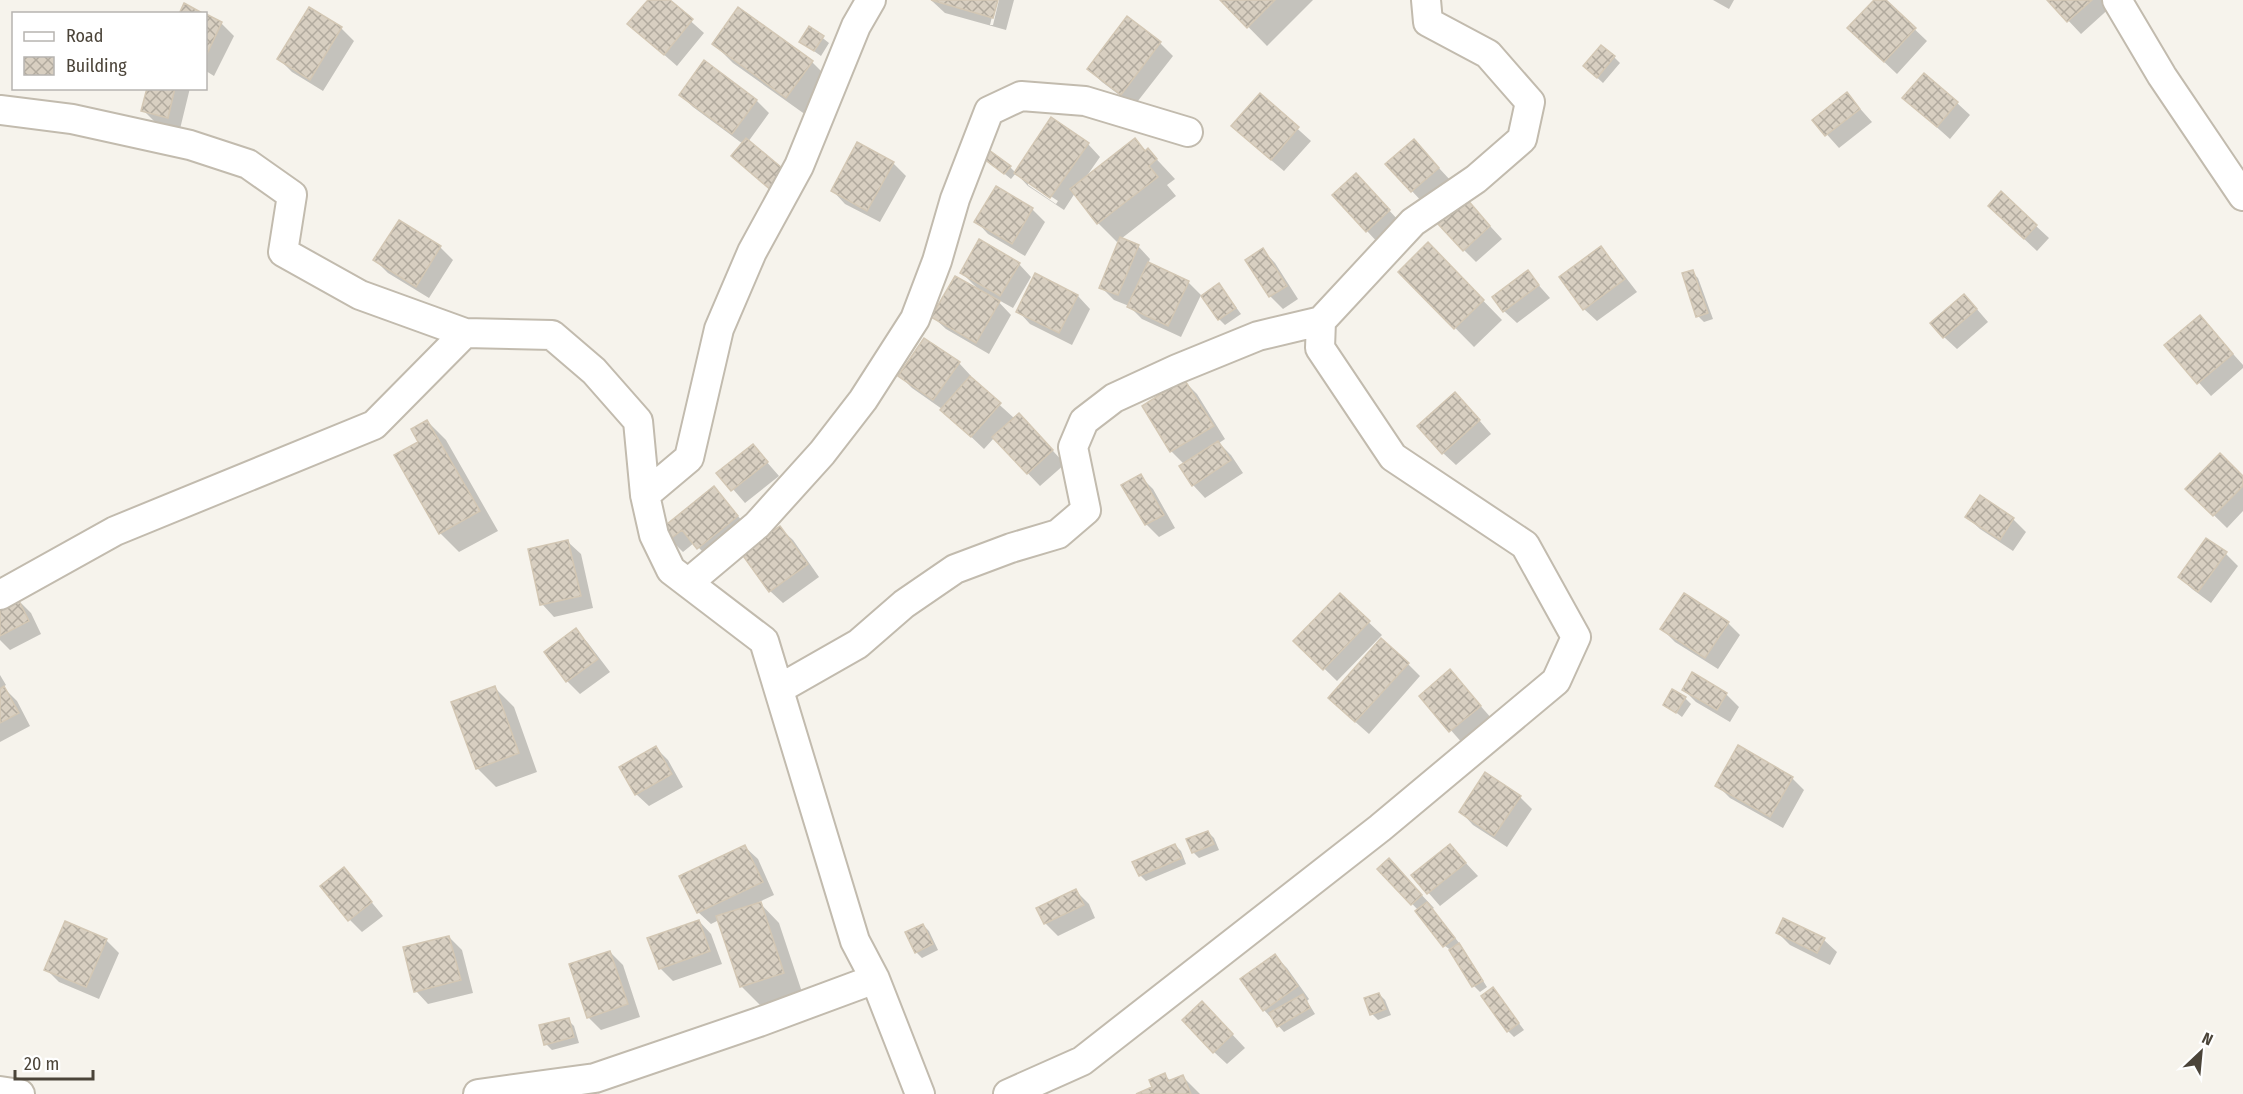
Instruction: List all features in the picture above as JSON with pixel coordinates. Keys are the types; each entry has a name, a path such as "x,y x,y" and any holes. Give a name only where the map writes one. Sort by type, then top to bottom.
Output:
{"street":[{"path":"645,495 689,458 719,329 752,252 800,166 856,26 871,0"},
{"path":"779,689 858,644 904,604 955,569 1011,548 1058,534 1086,510 1072,447 1084,421 1114,398 1177,369 1258,336 1321,321 1413,222 1476,179 1522,139 1530,102 1488,54 1428,22 1426,0"},
{"path":"2117,0 2162,76 2243,196"},
{"path":"687,583 757,525 822,453 863,400 915,319 937,261 955,199 989,111 1021,96 1085,101 1188,132"},
{"path":"0,110 83,121 190,145 248,164 292,195 283,252 360,295 465,333 552,335 594,371 638,421 645,495 654,535 671,570 764,641 855,941 875,979 920,1094"},
{"path":"1008,1094 1082,1061 1380,828 1556,681 1576,637 1525,545 1394,457 1320,348 1321,321"},
{"path":"0,595 114,531 374,425 465,333"},
{"path":"478,1094 595,1078 759,1022 875,979"},
{"path":"0,1091 20,1094"}],"building":[{"path":"648,0 670,0 693,19 664,55 627,24"},
{"path":"931,0 998,0 993,18"},
{"path":"1220,0 1275,0 1247,28"},
{"path":"1874,0 1886,0 1916,28 1884,62 1847,28"},
{"path":"2047,0 2092,0 2067,22"},
{"path":"184,3 200,12 180,12"},
{"path":"309,7 342,27 310,80 277,59"},
{"path":"738,7 813,61 786,98 712,44"},
{"path":"207,14 222,22 207,54"},
{"path":"1127,16 1161,42 1121,95 1087,69"},
{"path":"809,26 824,36 814,51 799,42"},
{"path":"1601,45 1615,56 1597,78 1583,66"},
{"path":"704,60 757,100 732,134 679,95"},
{"path":"1924,73 1958,102 1937,127 1902,98"},
{"path":"146,90 175,90 168,118 141,111"},
{"path":"1847,92 1860,109 1825,136 1812,120"},
{"path":"1260,93 1299,127 1271,160 1231,126"},
{"path":"1051,117 1089,143 1050,198 1014,173"},
{"path":"746,138 788,173 772,191 731,156"},
{"path":"1135,138 1145,151 1148,148 1157,159 1149,166 1158,177 1097,224 1070,189"},
{"path":"1414,139 1439,168 1411,192 1385,164"},
{"path":"857,142 894,162 867,211 831,191"},
{"path":"989,150 1011,166 1004,174 983,158"},
{"path":"1356,173 1390,210 1366,232 1332,195"},
{"path":"996,186 1033,208 1012,244 974,222"},
{"path":"2001,191 2037,225 2024,239 1988,206"},
{"path":"1466,198 1490,226 1463,251 1438,224"},
{"path":"399,220 441,246 416,287 373,260"},
{"path":"1120,237 1139,245 1118,295 1099,288"},
{"path":"979,239 1020,263 1000,296 960,273"},
{"path":"1428,242 1484,300 1454,329 1398,272"},
{"path":"1601,246 1625,279 1583,310 1559,277"},
{"path":"1263,248 1287,286 1269,297 1245,260"},
{"path":"1148,262 1189,281 1168,326 1127,307"},
{"path":"1528,270 1539,285 1503,312 1492,297"},
{"path":"1693,270 1708,313 1696,317 1682,273"},
{"path":"1035,273 1078,295 1059,333 1016,312"},
{"path":"955,276 1000,301 976,343 931,317"},
{"path":"1219,283 1236,308 1218,320 1201,296"},
{"path":"1964,294 1977,309 1943,338 1930,323"},
{"path":"2200,315 2233,354 2197,384 2164,345"},
{"path":"924,338 960,362 933,400 898,376"},
{"path":"970,376 1001,403 971,437 940,410"},
{"path":"1184,379 1214,426 1170,452 1142,406"},
{"path":"1455,392 1480,420 1442,454 1417,426"},
{"path":"1019,413 1053,450 1027,474 992,437"},
{"path":"427,420 480,511 439,534 394,455 418,442 411,429"},
{"path":"1218,441 1231,460 1192,486 1179,466"},
{"path":"753,444 768,462 731,491 716,473"},
{"path":"2220,453 2243,476 2243,486 2213,516 2185,489"},
{"path":"1141,474 1164,515 1145,525 1121,485"},
{"path":"714,486 738,516 697,549 682,530 669,540 661,529"},
{"path":"1980,495 2014,518 2000,540 1965,517"},
{"path":"780,526 808,564 769,592 741,553"},
{"path":"2206,538 2227,552 2198,592 2178,577"},
{"path":"568,540 581,596 540,605 528,549"},
{"path":"1340,593 1370,621 1323,670 1293,641"},
{"path":"1684,593 1729,622 1705,658 1660,629"},
{"path":"18,599 29,621 0,636 0,608"},
{"path":"576,628 598,659 566,682 544,652"},
{"path":"1381,638 1409,663 1355,722 1328,698"},
{"path":"1450,669 1481,706 1449,732 1419,696"},
{"path":"1692,672 1727,693 1717,710 1682,690"},
{"path":"4,686 19,713 0,723 0,689"},
{"path":"495,686 519,753 476,769 451,702"},
{"path":"1672,689 1686,697 1676,713 1663,705"},
{"path":"1738,745 1793,777 1770,817 1715,786"},
{"path":"656,746 672,774 635,795 619,767"},
{"path":"1485,772 1521,796 1494,836 1459,812"},
{"path":"1208,831 1214,844 1192,853 1186,839"},
{"path":"1175,844 1182,858 1139,876 1132,862"},
{"path":"1450,844 1466,863 1427,894 1411,875"},
{"path":"745,845 763,882 697,913 679,876"},
{"path":"1389,858 1422,895 1411,905 1377,869"},
{"path":"344,867 372,902 348,921 320,886"},
{"path":"1076,889 1084,905 1044,924 1036,908"},
{"path":"761,902 784,973 740,987 716,916"},
{"path":"1427,902 1455,938 1443,947 1415,911"},
{"path":"1783,918 1825,938 1817,953 1776,933"},
{"path":"699,920 710,951 659,969 647,938"},
{"path":"65,921 107,939 86,987 44,970"},
{"path":"923,924 933,944 915,953 905,932"},
{"path":"449,936 461,980 414,992 403,947"},
{"path":"1459,943 1483,981 1472,987 1449,950"},
{"path":"610,951 628,1004 587,1018 569,964"},
{"path":"1275,954 1298,986 1263,1011 1240,979"},
{"path":"1493,987 1519,1023 1507,1032 1481,996"},
{"path":"1379,993 1386,1009 1370,1015 1364,998"},
{"path":"1303,994 1310,1008 1277,1027 1269,1013"},
{"path":"1202,1001 1233,1034 1213,1053 1182,1020"},
{"path":"569,1018 574,1037 544,1045 539,1025"},
{"path":"1165,1073 1168,1081 1183,1075 1191,1094 1136,1094 1152,1087 1149,1080"}]}
